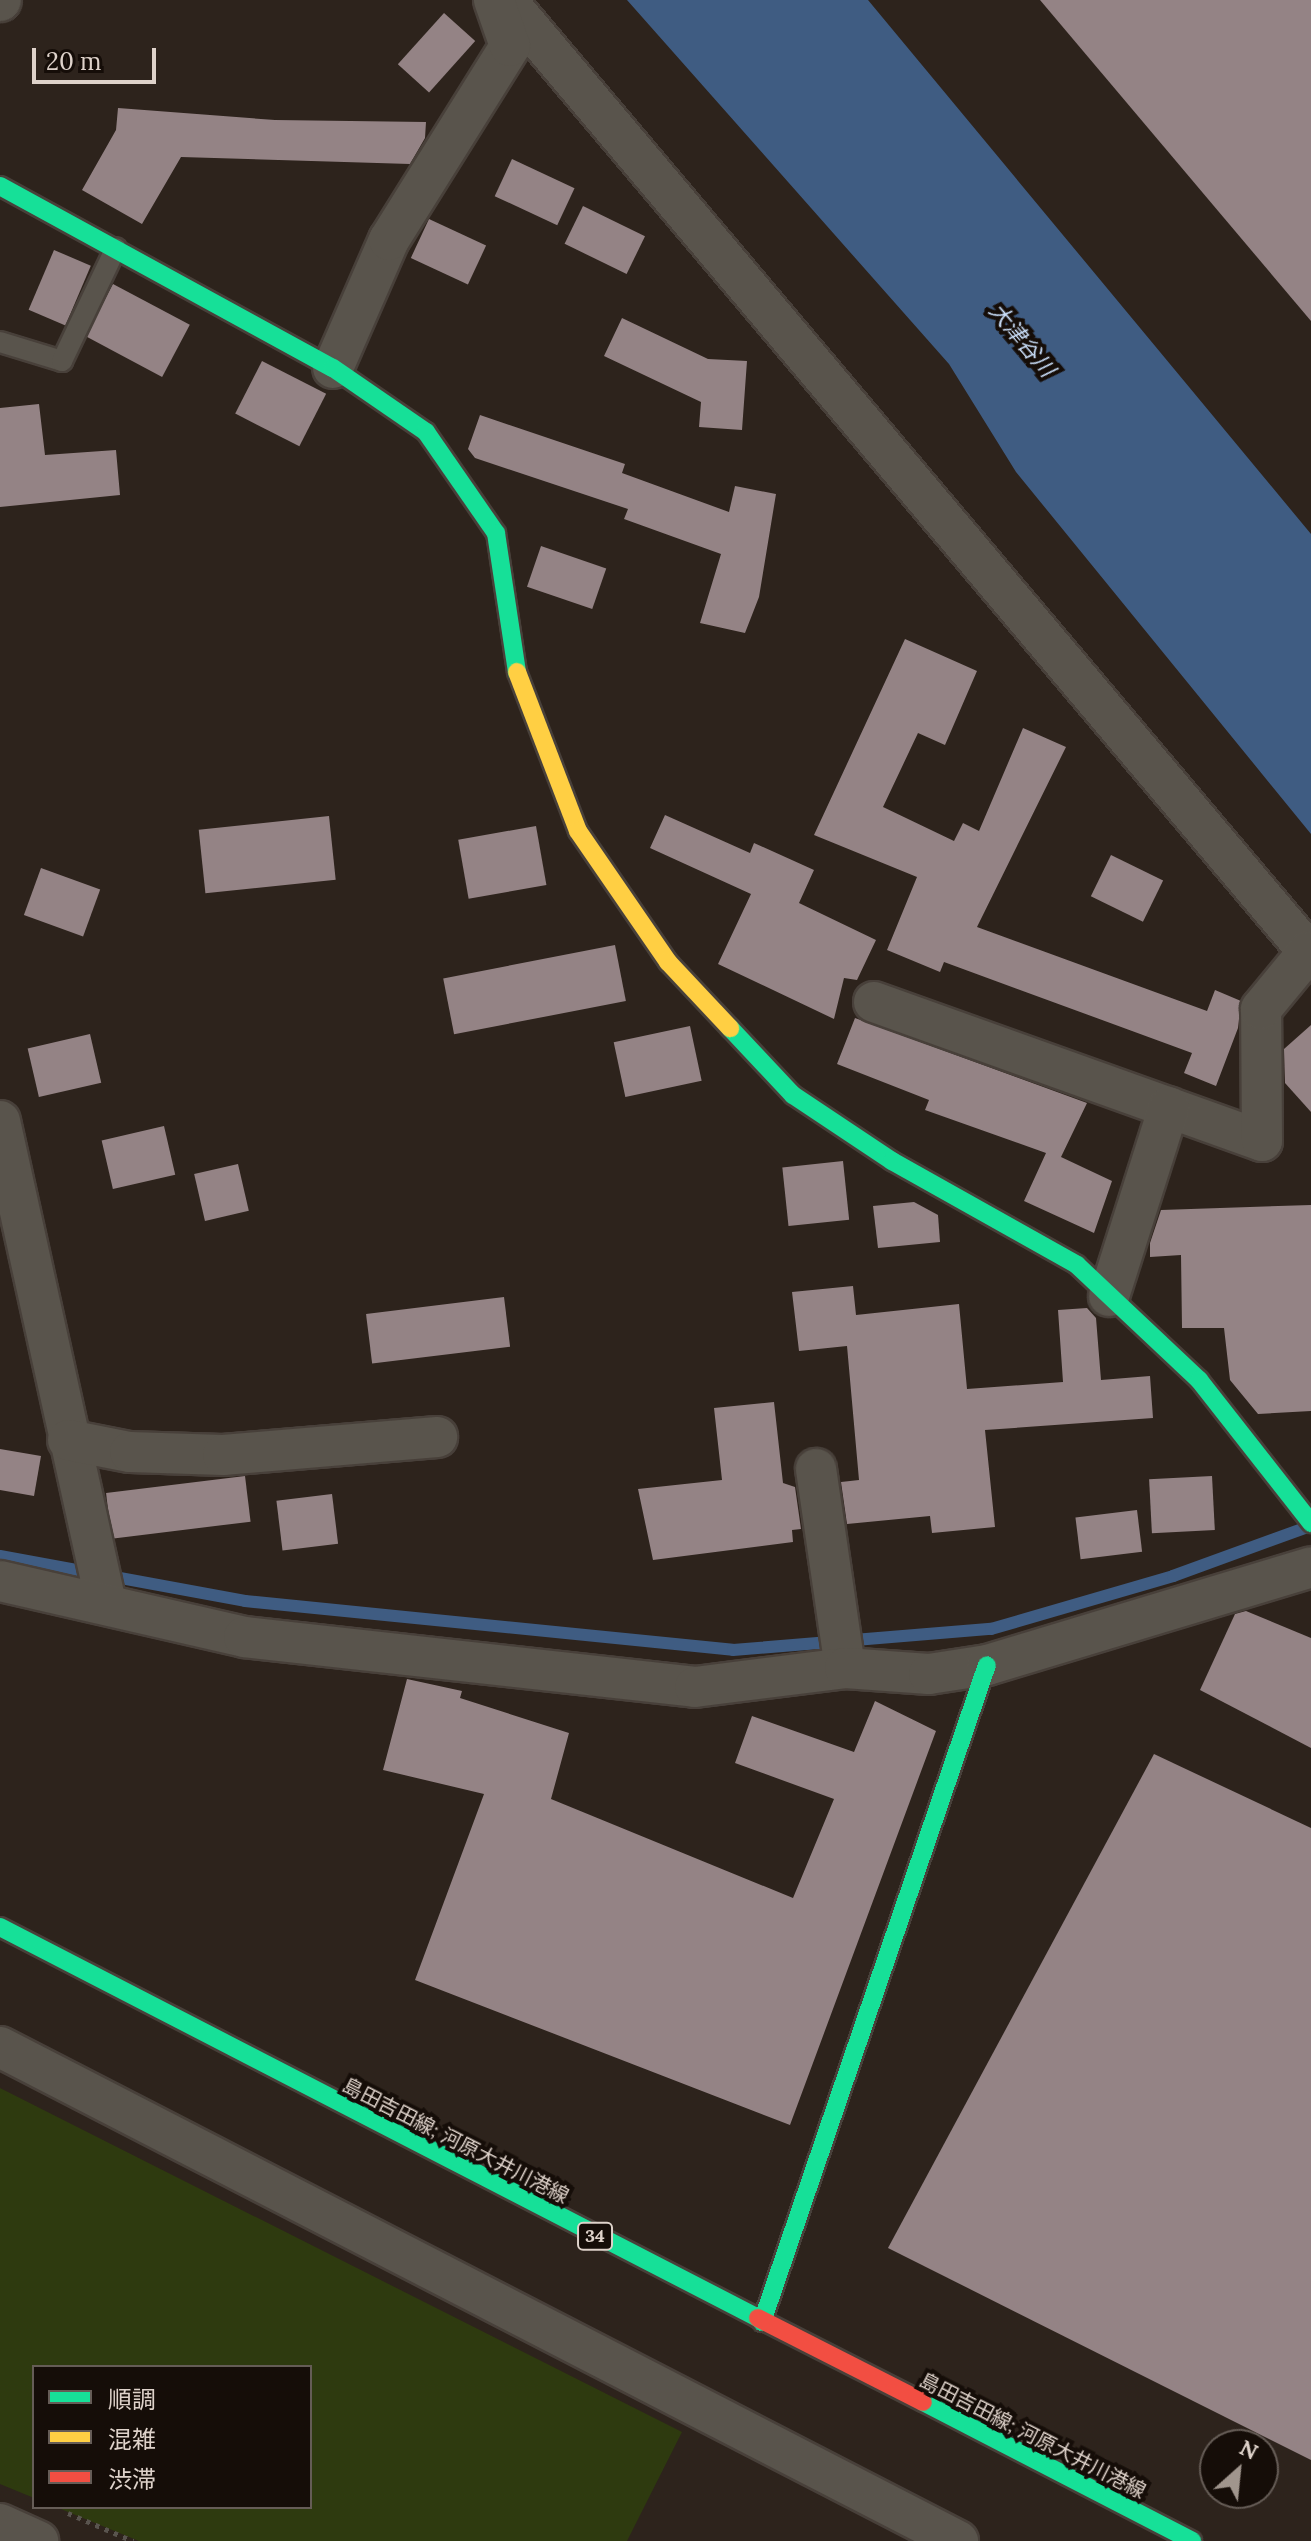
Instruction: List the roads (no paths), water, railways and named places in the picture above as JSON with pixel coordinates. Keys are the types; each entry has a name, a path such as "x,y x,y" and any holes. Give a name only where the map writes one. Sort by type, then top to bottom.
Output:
{"street":[{"path":"333,368 389,240 510,46 494,0"},
{"path":"506,0 1310,954 1261,1009 1262,1141 874,1002"},
{"path":"0,186 333,368 426,432 496,533 520,691 578,831 668,962 793,1095 892,1161 1077,1265 1199,1380 1309,1517"},
{"path":"1109,1296 1169,1107"},
{"path":"0,1121 106,1605"},
{"path":"68,1440 130,1452 223,1455 437,1437"},
{"path":"816,1469 845,1668"},
{"path":"0,1581 244,1637 559,1676 695,1687 845,1668 929,1674 987,1665 1311,1567"},
{"path":"762,2322 987,1665"},
{"name":"島田吉田線; 河原大井川港線","path":"0,1927 1192,2541"},
{"path":"0,2047 958,2541"},
{"path":"0,2524 38,2541"}],"lane":[{"path":"0,342 62,361 116,248"}],"water":[{"name":"大津谷川","path":"627,0 868,0 1311,534 1311,834 1016,472 949,364"}],"waterway":[{"path":"0,1556 245,1601 733,1650 991,1629 1173,1576 1305,1528"}]}
